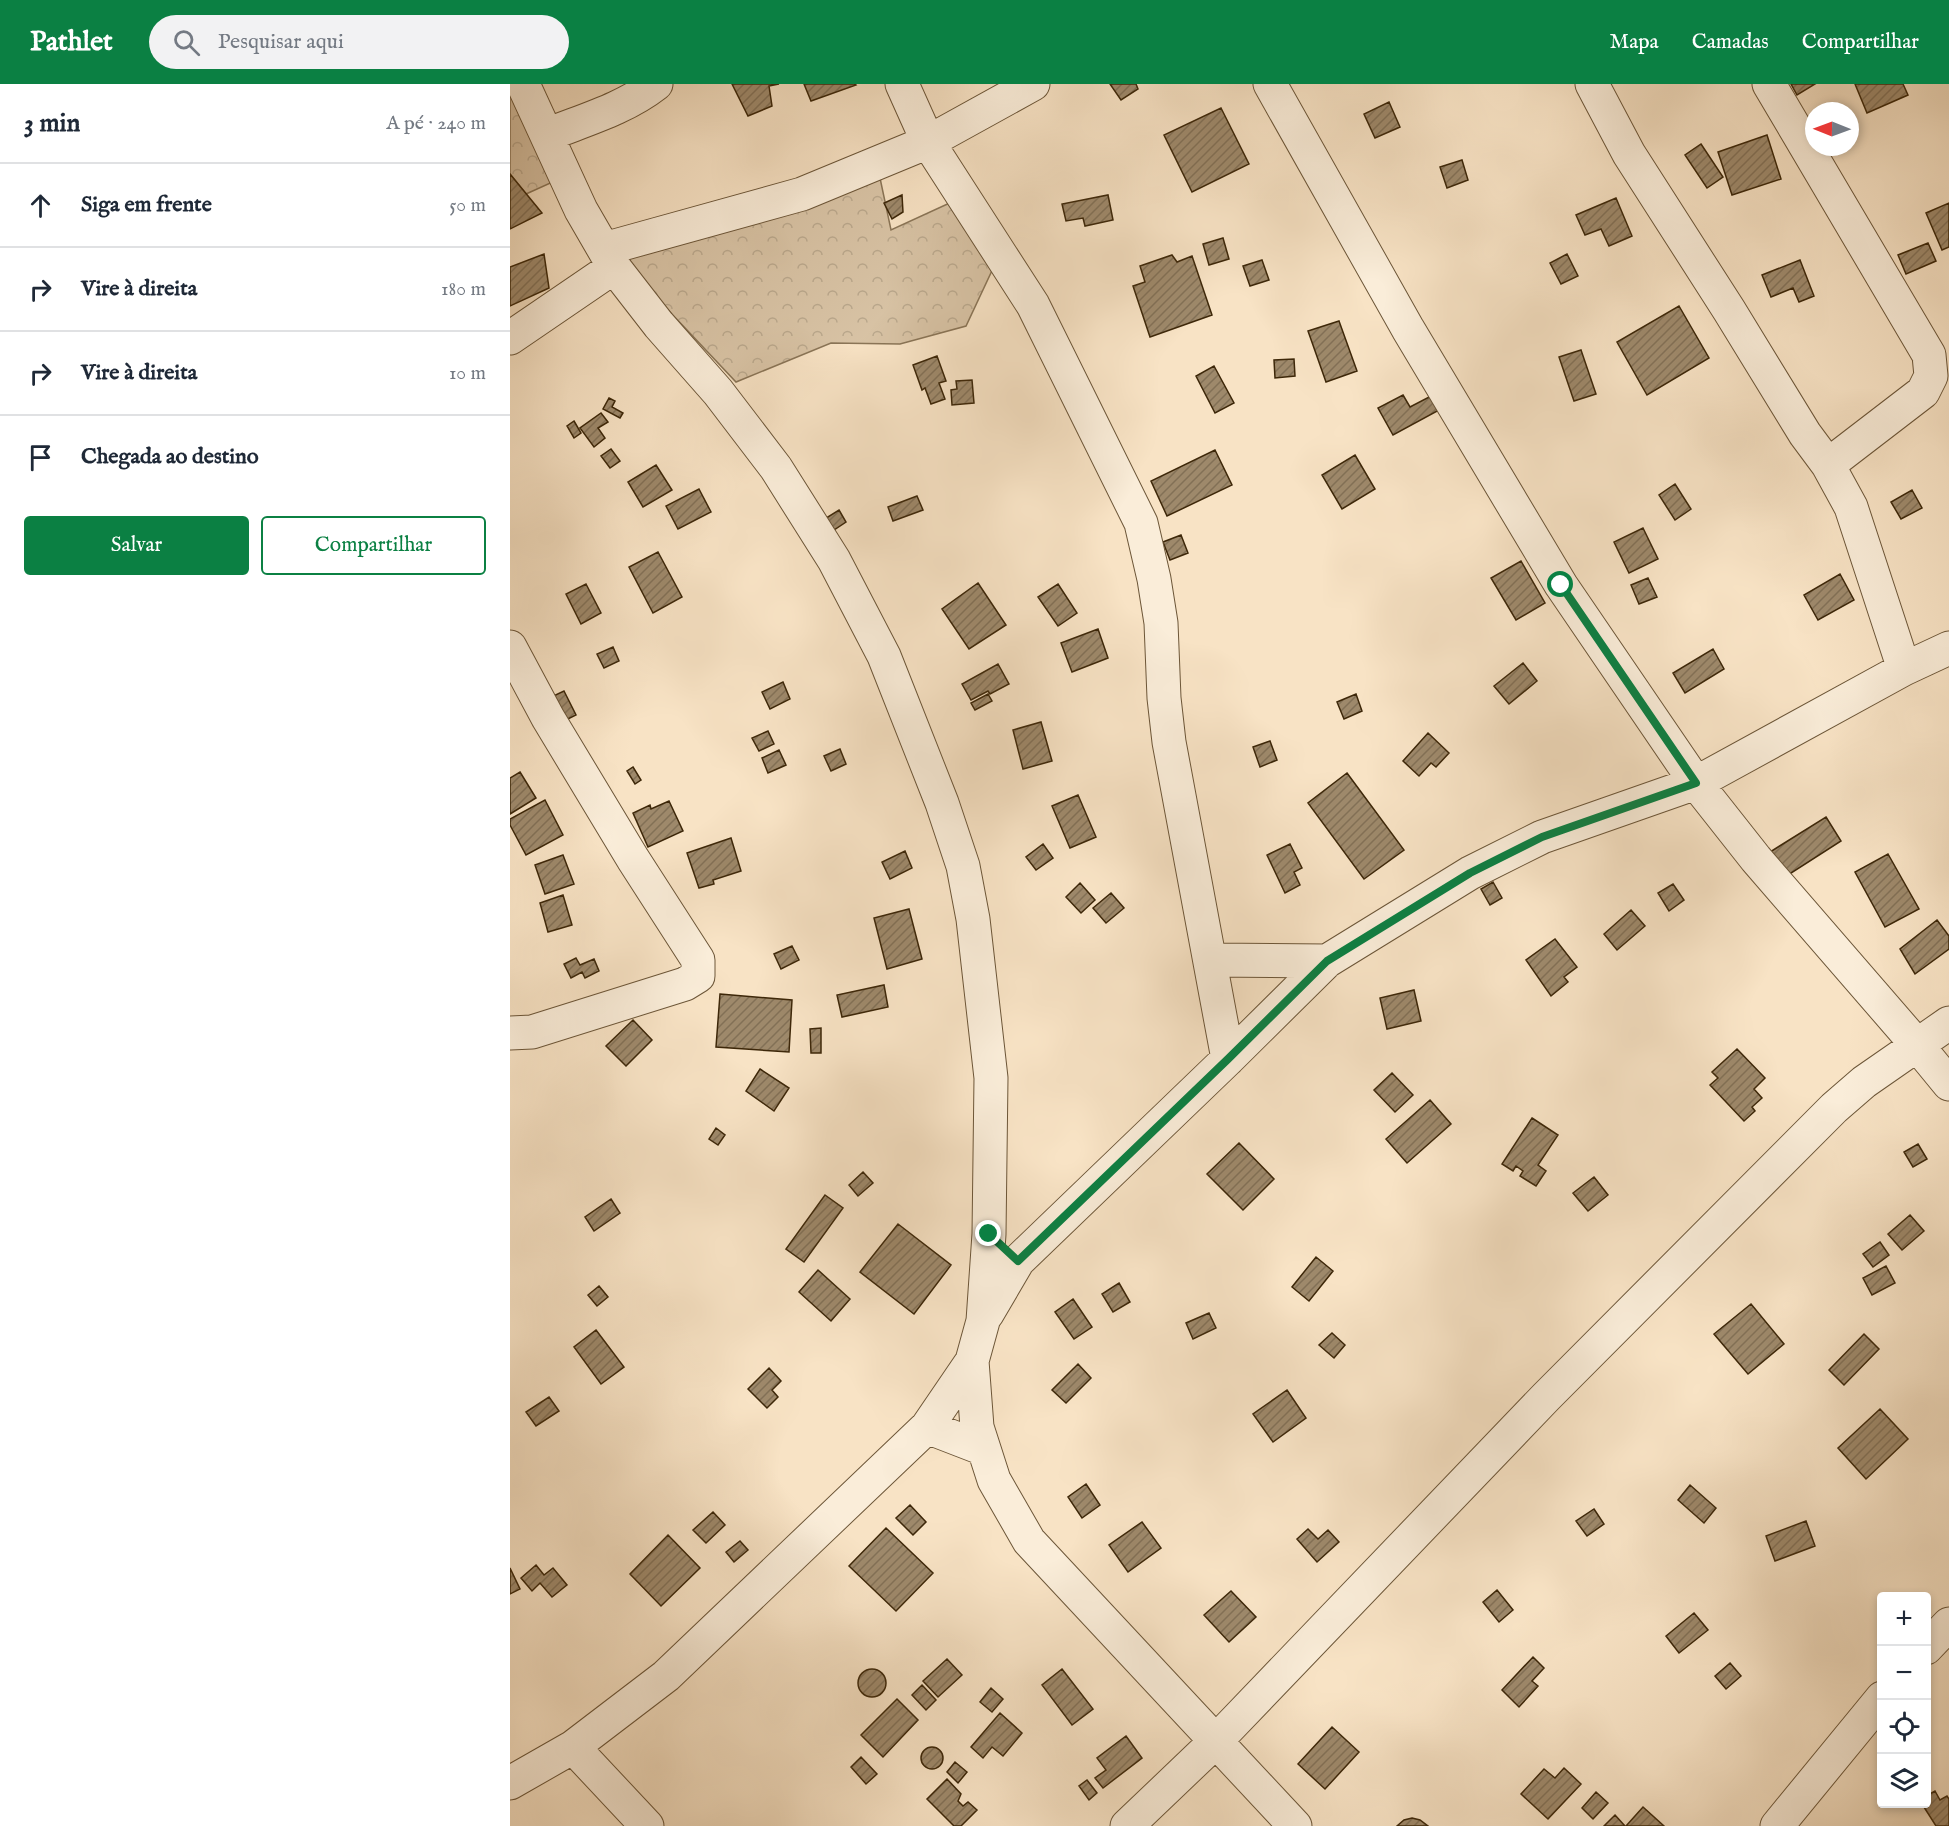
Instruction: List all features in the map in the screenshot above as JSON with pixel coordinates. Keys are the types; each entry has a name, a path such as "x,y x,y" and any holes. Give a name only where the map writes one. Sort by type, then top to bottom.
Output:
{"street":[{"path":"510,1784 573,1747 666,1676 927,1427 972,1361 983,1321 989,1234 990,1078 975,931 963,866 938,793 884,656 834,560 768,459 718,392 659,325 609,258 581,210 523,84"},
{"path":"547,135 614,108 645,93 656,84"},
{"path":"902,84 928,142 1033,305 1141,523 1161,623 1164,698 1169,742 1228,1059"},
{"path":"510,338 609,258 802,194 928,142 1033,84"},
{"path":"1269,84 1408,329 1561,585 1696,783 1756,859 1949,1084"},
{"path":"1592,84 1629,154 1805,434 1828,465 1851,507 1904,669"},
{"path":"1769,84 1929,355 1931,376 1923,392 1828,465"},
{"path":"983,1321 1018,1261 1327,961 1470,873 1542,837 1696,783 1904,669 1949,648"},
{"path":"510,1033 532,1032 685,984 698,976 698,960 633,859 512,656"},
{"path":"1210,960 1327,961"},
{"path":"1127,1826 1216,1741 1546,1397 1825,1116 1864,1082 1949,1023"},
{"path":"989,1234 1018,1261"},
{"path":"972,1361 977,1427 994,1480 1029,1541 1295,1826"},
{"path":"927,1427 984,1449"},
{"path":"1928,1646 1949,1624"},
{"path":"1777,1826 1879,1700"},
{"path":"573,1747 647,1826"}],"green space":[{"path":"510,84 566,176 526,194 510,174"},
{"path":"880,178 891,230 954,201 996,262 966,326 900,344 831,343 736,382 621,260"}],"building":[{"path":"732,84 779,84 769,86 772,106 748,116"},
{"path":"804,84 855,84 856,85 811,101"},
{"path":"1110,84 1136,84 1138,89 1121,100"},
{"path":"1791,84 1815,84 1797,95"},
{"path":"1855,84 1903,84 1908,95 1867,113"},
{"path":"1389,102 1400,127 1375,138 1364,114"},
{"path":"1221,108 1249,164 1192,192 1164,135"},
{"path":"1767,135 1781,179 1732,195 1718,152"},
{"path":"1701,144 1723,177 1707,188 1685,155"},
{"path":"1462,160 1468,180 1447,188 1440,167"},
{"path":"510,174 542,213 510,229"},
{"path":"902,195 903,212 892,219 884,203"},
{"path":"1108,195 1113,220 1085,226 1083,218 1066,221 1062,204"},
{"path":"1616,198 1632,236 1609,246 1601,229 1585,235 1576,215"},
{"path":"1949,203 1949,247 1942,250 1926,213"},
{"path":"1223,238 1229,259 1209,265 1203,244"},
{"path":"1928,243 1936,261 1906,274 1898,255"},
{"path":"544,254 549,288 510,306 510,267"},
{"path":"1567,254 1578,276 1561,284 1550,263"},
{"path":"1172,255 1177,262 1192,256 1212,315 1150,337 1133,286 1145,282 1140,266"},
{"path":"1262,260 1269,280 1250,286 1243,266"},
{"path":"1800,260 1814,296 1799,302 1793,288 1771,297 1762,275"},
{"path":"1679,306 1709,358 1647,395 1617,342"},
{"path":"1339,321 1357,371 1326,382 1308,331"},
{"path":"1581,350 1596,394 1574,401 1559,357"},
{"path":"937,356 946,381 939,383 945,399 931,404 925,388 922,390 913,365"},
{"path":"1294,359 1295,376 1275,378 1274,360"},
{"path":"1214,366 1234,403 1215,413 1196,376"},
{"path":"972,380 974,403 952,405 951,390 957,389 956,381"},
{"path":"1403,395 1410,407 1433,395 1441,409 1393,435 1378,408"},
{"path":"609,398 615,401 612,407 623,413 620,418 603,409"},
{"path":"601,413 608,422 598,428 605,438 594,447 580,428"},
{"path":"574,421 581,433 574,438 567,426"},
{"path":"611,449 620,461 610,468 601,456"},
{"path":"1215,450 1232,485 1167,516 1151,481"},
{"path":"1355,455 1375,489 1342,509 1322,475"},
{"path":"656,465 672,490 643,507 628,482"},
{"path":"1675,484 1691,509 1675,520 1659,495"},
{"path":"699,489 711,512 678,529 666,506"},
{"path":"1912,490 1922,508 1901,519 1891,502"},
{"path":"917,496 923,510 893,521 888,507"},
{"path":"839,510 846,522 831,532 823,520"},
{"path":"1643,528 1658,559 1629,573 1614,542"},
{"path":"1181,535 1188,553 1170,560 1163,542"},
{"path":"658,552 682,597 653,613 629,567"},
{"path":"1521,561 1545,603 1516,620 1491,578"},
{"path":"1840,574 1854,600 1818,620 1804,595"},
{"path":"1648,578 1657,597 1639,604 1631,585"},
{"path":"978,583 1006,625 969,649 942,609"},
{"path":"586,584 601,613 581,624 566,594"},
{"path":"1058,584 1077,613 1058,626 1038,597"},
{"path":"1098,629 1108,658 1072,672 1061,643"},
{"path":"613,647 619,661 604,668 597,654"},
{"path":"1713,649 1724,669 1685,693 1673,673"},
{"path":"1523,663 1537,681 1509,704 1494,686"},
{"path":"998,664 1009,684 990,694 988,691 971,700 962,684"},
{"path":"783,682 790,699 770,709 762,692"},
{"path":"564,691 576,715 560,723 549,698"},
{"path":"988,694 992,701 975,710 971,703"},
{"path":"1356,694 1362,711 1344,719 1337,702"},
{"path":"1041,722 1052,761 1023,769 1013,730"},
{"path":"768,731 774,744 759,751 752,738"},
{"path":"1428,733 1449,753 1436,767 1431,763 1419,776 1403,761"},
{"path":"1270,741 1277,760 1260,767 1253,747"},
{"path":"840,749 846,764 831,771 824,756"},
{"path":"779,750 786,765 768,773 762,758"},
{"path":"633,767 641,780 635,784 627,771"},
{"path":"520,772 536,798 510,814 510,778"},
{"path":"1347,773 1404,850 1364,879 1308,803"},
{"path":"1078,795 1096,837 1070,848 1052,806"},
{"path":"545,800 563,835 526,855 510,825 510,819"},
{"path":"669,801 683,831 648,847 633,813 650,805 651,809"},
{"path":"1826,817 1841,841 1785,877 1770,852"},
{"path":"731,838 741,871 713,880 714,884 699,888 687,853"},
{"path":"1043,844 1053,858 1036,870 1026,857"},
{"path":"1290,844 1302,868 1294,872 1300,885 1285,893 1267,855"},
{"path":"905,851 912,868 890,879 882,862"},
{"path":"1888,854 1919,909 1885,927 1855,872"},
{"path":"563,855 574,884 545,894 535,865"},
{"path":"1493,882 1502,898 1490,905 1481,889"},
{"path":"1080,883 1095,900 1081,913 1066,897"},
{"path":"1673,884 1684,900 1669,911 1658,893"},
{"path":"1111,893 1124,908 1106,923 1093,908"},
{"path":"563,895 572,925 548,932 540,903"},
{"path":"909,909 922,959 887,969 874,918"},
{"path":"1631,910 1645,926 1617,950 1604,934"},
{"path":"1937,920 1949,936 1949,949 1915,974 1900,949"},
{"path":"1555,939 1577,967 1564,977 1568,982 1551,996 1526,960"},
{"path":"792,946 799,960 781,969 774,954"},
{"path":"576,958 580,965 594,959 599,971 585,978 582,972 571,978 564,964"},
{"path":"884,985 888,1007 842,1017 837,995"},
{"path":"1414,990 1421,1021 1387,1029 1380,998"},
{"path":"720,994 792,1000 789,1052 716,1047"},
{"path":"633,1020 652,1040 626,1066 606,1046"},
{"path":"821,1028 821,1053 811,1053 810,1029"},
{"path":"1737,1049 1765,1078 1754,1089 1762,1098 1752,1107 1755,1111 1744,1121 1710,1085 1718,1078 1712,1072"},
{"path":"760,1069 789,1088 774,1111 746,1091"},
{"path":"1392,1073 1413,1095 1395,1112 1374,1090"},
{"path":"1430,1100 1451,1124 1407,1163 1386,1139"},
{"path":"1532,1118 1558,1135 1538,1165 1546,1171 1536,1186 1520,1176 1523,1171 1516,1166 1513,1171 1502,1164"},
{"path":"716,1128 725,1135 718,1145 709,1139"},
{"path":"1239,1143 1274,1179 1243,1210 1207,1174"},
{"path":"1918,1144 1927,1159 1913,1167 1904,1152"},
{"path":"863,1172 873,1183 858,1196 849,1185"},
{"path":"1594,1177 1608,1195 1588,1211 1573,1193"},
{"path":"825,1195 843,1208 804,1262 786,1249"},
{"path":"611,1199 620,1213 594,1231 585,1217"},
{"path":"1910,1215 1924,1231 1902,1250 1888,1234"},
{"path":"898,1224 951,1265 914,1314 860,1272"},
{"path":"1880,1242 1889,1255 1873,1267 1863,1254"},
{"path":"1316,1257 1333,1271 1309,1301 1292,1287"},
{"path":"1886,1266 1895,1283 1872,1295 1863,1278"},
{"path":"818,1270 850,1299 831,1321 799,1292"},
{"path":"1119,1283 1130,1302 1113,1312 1102,1294"},
{"path":"599,1286 608,1297 597,1306 588,1295"},
{"path":"1073,1299 1092,1327 1074,1339 1055,1312"},
{"path":"1751,1304 1784,1344 1748,1374 1714,1334"},
{"path":"1209,1313 1216,1328 1193,1339 1186,1323"},
{"path":"596,1330 624,1367 601,1384 574,1347"},
{"path":"1332,1333 1345,1345 1334,1358 1319,1345"},
{"path":"1864,1334 1879,1349 1844,1385 1829,1370"},
{"path":"1078,1364 1091,1378 1066,1403 1052,1390"},
{"path":"769,1368 781,1381 772,1390 778,1397 767,1408 748,1389"},
{"path":"1287,1390 1306,1418 1273,1442 1253,1414"},
{"path":"549,1397 559,1411 536,1426 526,1412"},
{"path":"1880,1409 1908,1439 1866,1479 1838,1448"},
{"path":"1086,1484 1100,1505 1082,1518 1068,1497"},
{"path":"1690,1485 1716,1508 1704,1523 1678,1500"},
{"path":"910,1505 926,1522 913,1535 896,1518"},
{"path":"1594,1509 1604,1524 1587,1536 1576,1521"},
{"path":"713,1512 725,1525 706,1543 693,1530"},
{"path":"1806,1521 1815,1546 1775,1561 1766,1536"},
{"path":"1142,1522 1161,1548 1128,1572 1109,1545"},
{"path":"886,1528 933,1573 896,1611 849,1566"},
{"path":"1308,1529 1318,1539 1328,1530 1339,1542 1317,1562 1297,1539"},
{"path":"668,1535 700,1568 661,1606 630,1574"},
{"path":"740,1541 748,1550 734,1562 726,1552"},
{"path":"536,1565 544,1575 553,1568 567,1585 552,1597 540,1583 532,1591 521,1578"},
{"path":"510,1568 520,1589 510,1594"},
{"path":"1497,1590 1513,1610 1499,1622 1483,1602"},
{"path":"1231,1591 1256,1617 1229,1642 1204,1615"},
{"path":"1694,1613 1708,1630 1679,1653 1666,1636"},
{"path":"1533,1657 1544,1668 1532,1681 1538,1686 1519,1707 1502,1690"},
{"path":"947,1659 962,1675 938,1697 923,1681"},
{"path":"1730,1663 1741,1676 1726,1689 1715,1676"},
{"path":"872,1669 882,1673 886,1683 882,1693 872,1697 862,1693 858,1683 862,1673"},
{"path":"1062,1669 1093,1709 1072,1725 1042,1685"},
{"path":"922,1685 936,1700 926,1710 912,1695"},
{"path":"991,1688 1003,1699 992,1712 980,1702"},
{"path":"897,1699 918,1720 883,1757 861,1735"},
{"path":"1000,1713 1022,1733 1003,1756 992,1747 983,1758 971,1747"},
{"path":"1332,1727 1359,1752 1325,1789 1298,1764"},
{"path":"1126,1736 1142,1758 1103,1788 1095,1778 1106,1770 1097,1758"},
{"path":"928,1747 936,1747 943,1754 943,1762 936,1769 928,1769 921,1762 921,1754"},
{"path":"861,1757 877,1774 866,1784 851,1767"},
{"path":"955,1762 967,1772 958,1783 947,1772"},
{"path":"1564,1768 1581,1784 1548,1819 1521,1794 1544,1769 1555,1778"},
{"path":"947,1779 961,1794 958,1801 963,1806 968,1802 977,1810 961,1826 954,1826 927,1799"},
{"path":"1087,1780 1097,1793 1089,1800 1079,1786"},
{"path":"1935,1791 1940,1800 1947,1796 1949,1799 1949,1826 1936,1826 1925,1808 1931,1808 1931,1793"},
{"path":"1596,1792 1608,1803 1593,1819 1582,1808"},
{"path":"1643,1807 1664,1826 1626,1826"},
{"path":"1615,1815 1625,1826 1604,1826"},
{"path":"1412,1818 1428,1826 1397,1826 1404,1820"}],"route":[{"path":"989,1234 1018,1261 1327,961 1470,873 1542,837 1696,783 1561,585"}]}
